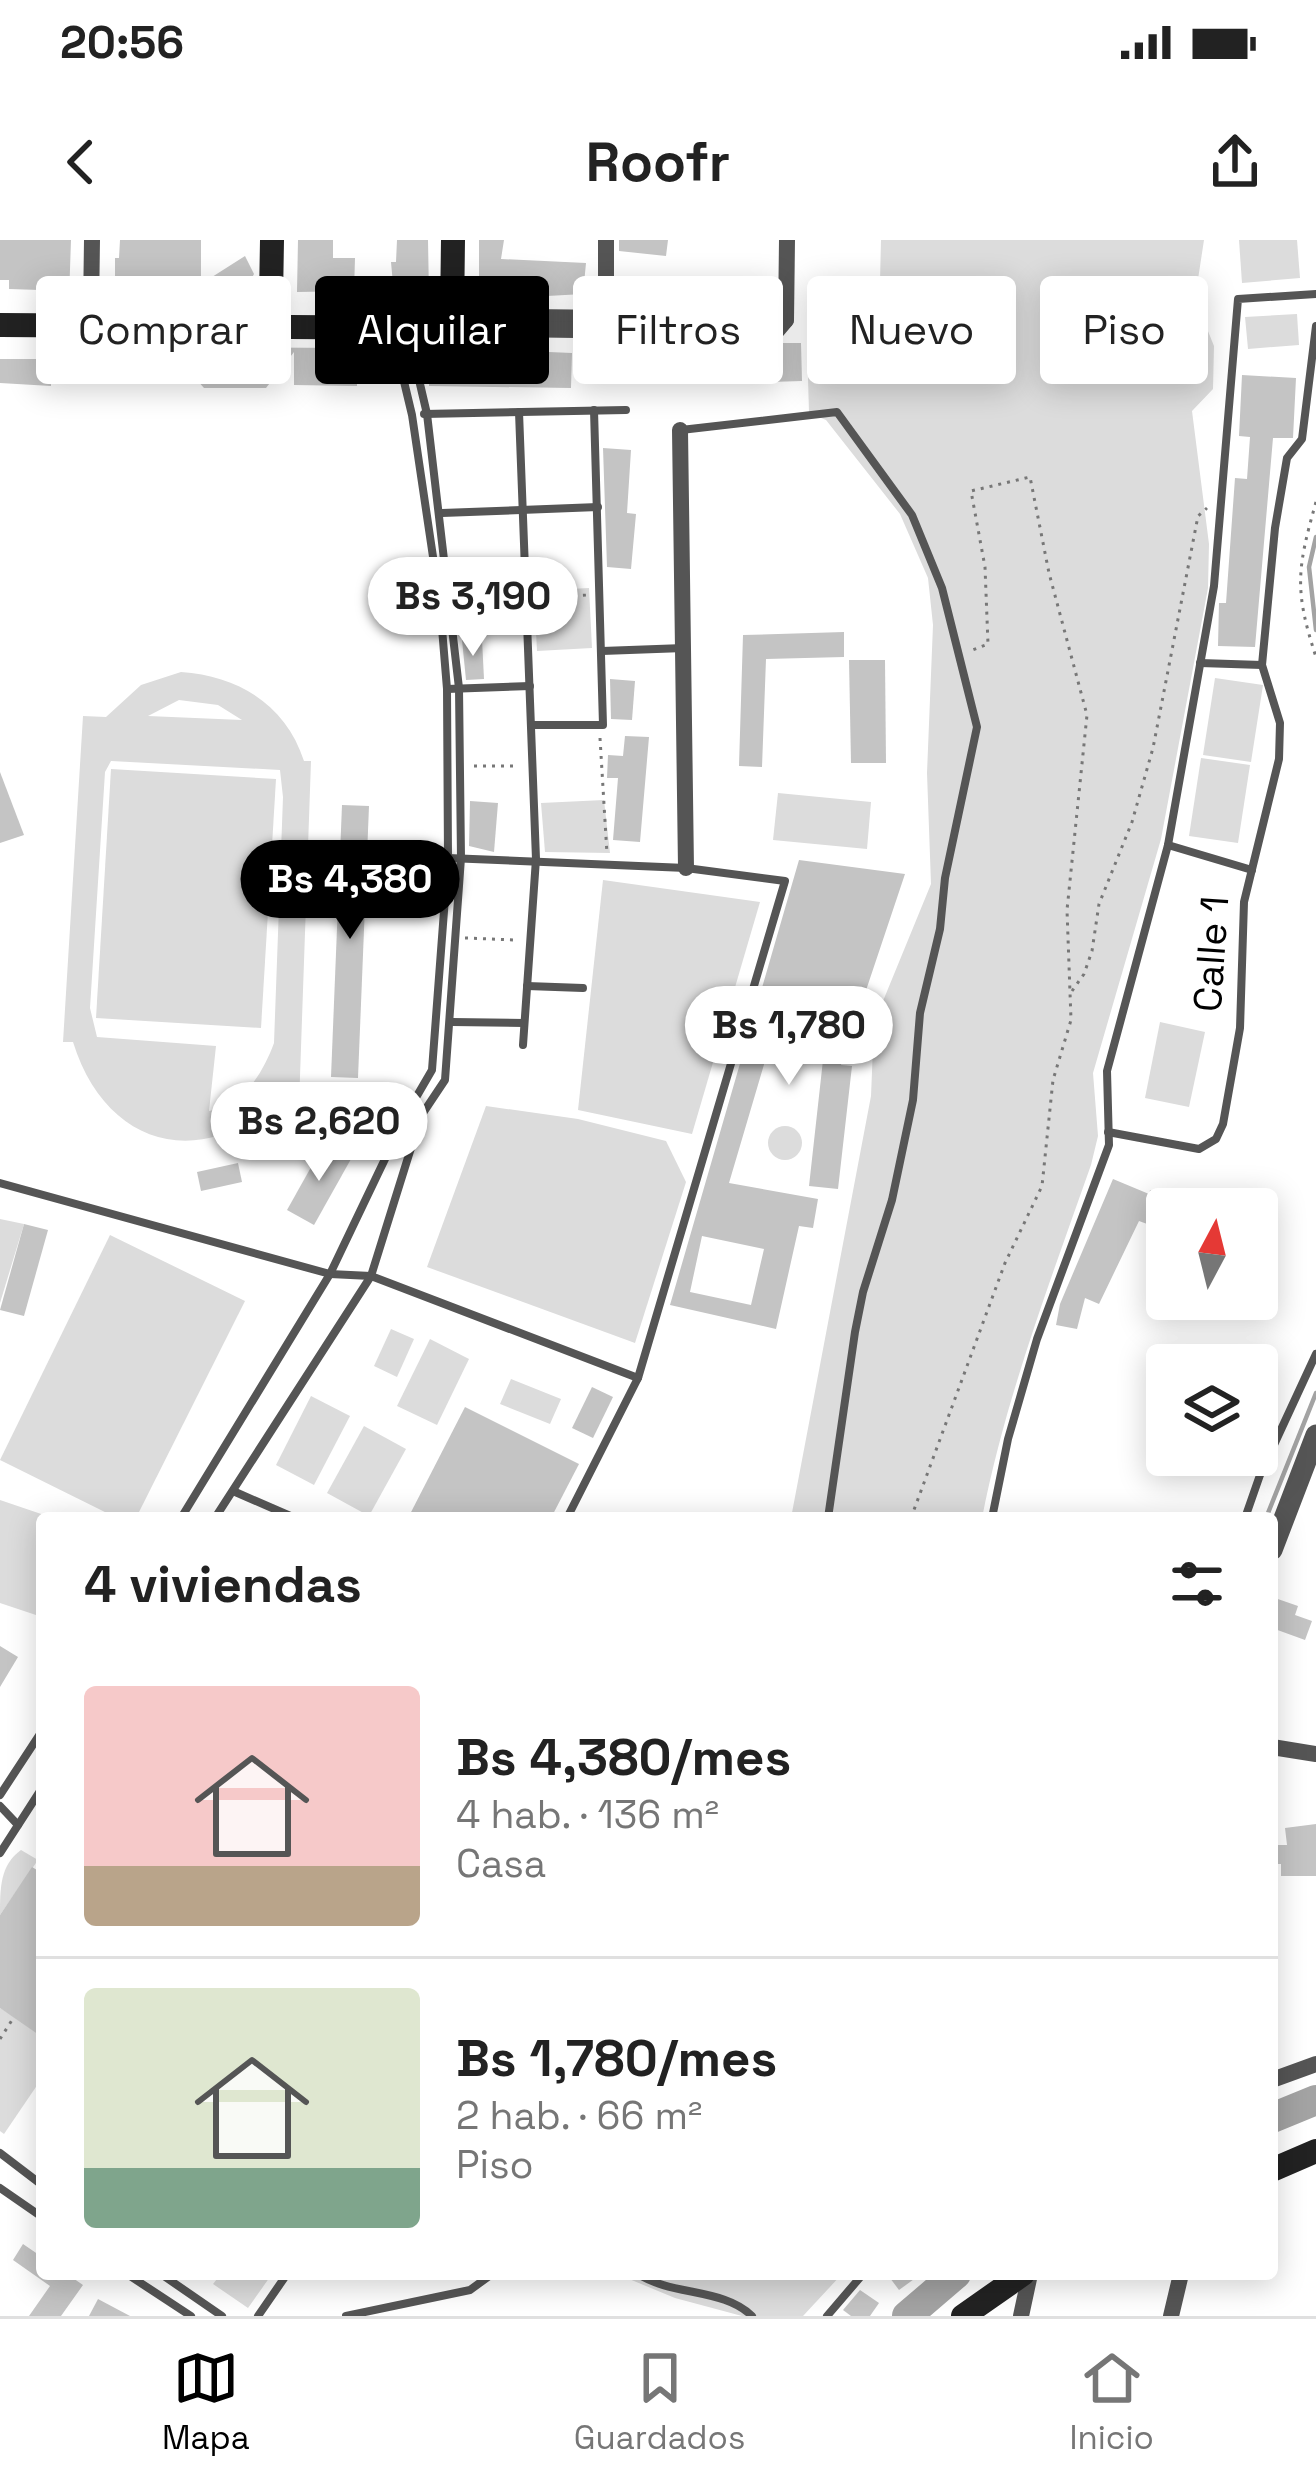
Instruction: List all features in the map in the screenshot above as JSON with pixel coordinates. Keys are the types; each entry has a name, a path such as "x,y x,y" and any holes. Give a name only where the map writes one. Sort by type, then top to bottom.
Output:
{"main road":[{"path":"272,240 274,276"},
{"path":"449,276 453,240"},
{"path":"3,317 36,317"},
{"path":"1278,2167 1316,2151"},
{"path":"963,2316 1018,2280"}],"street":[{"path":"92,240 92,276"},
{"path":"607,240 607,276"},
{"path":"783,297 787,240"},
{"path":"680,430 686,868"},
{"path":"1278,1534 1316,1435"},
{"path":"1278,1748 1316,1754"},
{"path":"1278,2078 1316,2064"},
{"path":"1021,2316 1026,2280"},
{"path":"1172,2316 1180,2280"}],"lane":[{"name":"Calle 1","path":"993,1512 1007,1439 1037,1339 1109,1144 1107,1071 1168,845 1214,586 1238,298 1316,294"},
{"name":"Calle 1","path":"1108,1132 1199,1149 1216,1139 1223,1124 1240,1028 1244,902 1279,759 1280,723 1262,665 1275,528 1287,458 1302,439 1316,326"},
{"path":"219,1512 371,1276 421,1116 445,1080 461,858 459,688 405,384"},
{"path":"186,1512 330,1274 432,1070 448,858 446,604 442,513 420,384"},
{"path":"532,725 603,725 594,410"},
{"path":"412,415 626,410"},
{"path":"519,412 536,859 523,1045"},
{"path":"680,430 838,412 912,515 942,588 976,727 920,1012 913,1100 892,1200 855,1332 829,1512"},
{"path":"442,513 598,507"},
{"path":"446,604 524,599"},
{"path":"602,650 684,648"},
{"path":"1200,663 1262,665"},
{"path":"447,689 530,686"},
{"path":"1168,845 1252,870"},
{"path":"448,858 686,868 785,881 638,1378 570,1512"},
{"path":"527,986 583,988"},
{"path":"452,1022 524,1023"},
{"path":"0,1183 330,1274 371,1276 638,1378"},
{"path":"1246,1512 1316,1354"},
{"path":"233,1491 281,1512"},
{"path":"0,1795 36,1740"},
{"path":"0,1853 36,1798"},
{"path":"0,1806 18,1826"},
{"path":"0,2153 36,2180"},
{"path":"0,2188 36,2213"},
{"path":"137,2280 191,2316"},
{"path":"170,2280 222,2316"},
{"path":"258,2316 283,2280"},
{"path":"346,2316 470,2290 484,2280"},
{"path":"647,2280 740,2304 752,2316"},
{"path":"826,2316 858,2280"}],"path":[{"path":"913,1512 1005,1263 1042,1186 1053,1080 1072,1020 1067,910 1088,716 1048,573 1030,477 971,491 986,567 988,644 956,657"},
{"path":"1070,993 1092,952 1099,904 1132,822 1153,748 1198,516 1222,495"},
{"path":"1316,502 1298,564 1301,612 1316,657"},
{"path":"524,599 598,594"},
{"path":"603,725 599,742 608,863"},
{"path":"460,766 533,765"},
{"path":"458,938 530,940"},
{"path":"0,2039 14,2018"}],"shaded area":[{"path":"881,240 1204,240 1199,276 1040,276 1040,384 1208,384 1208,331 1214,346 1213,389 1192,411 1209,544 1208,588 1161,839 1093,1073 1098,1136 1091,1165 1016,1384 983,1512 792,1512 871,1096 874,1023 931,884 927,773 933,625 928,578 900,514 826,420 809,413 808,384 1016,384 1016,276 880,276"},
{"path":"1239,240 1297,240 1300,278 1242,283"},
{"path":"1297,314 1299,345 1248,349 1245,317"},
{"path":"589,588 592,648 537,651 534,591"},
{"path":"181,672 241,687 272,709 296,741 304,761 311,761 299,1105 275,1104 244,1125 213,1137 183,1141 155,1136 129,1123 106,1103 87,1076 73,1042 63,1042 83,716 106,717 141,685","holes":["179,700 218,705 242,720 148,716","111,761 280,770 274,1043 250,1086 221,1108 209,1111 216,1046 97,1037 90,1008 105,772"]},
{"path":"1215,678 1263,685 1251,762 1203,755"},
{"path":"1201,758 1250,765 1238,843 1189,836"},
{"path":"111,769 276,779 261,1028 96,1018"},
{"path":"778,793 871,802 867,849 773,840"},
{"path":"604,800 610,853 545,852 541,803"},
{"path":"603,880 760,902 692,1134 578,1110"},
{"path":"1160,1022 1205,1032 1189,1107 1145,1098"},
{"path":"486,1106 578,1119 666,1141 686,1182 635,1343 427,1267"},
{"path":"785,1126 797,1131 802,1143 797,1155 785,1160 773,1155 768,1143 773,1131"},
{"path":"0,1219 24,1224 0,1303"},
{"path":"110,1235 245,1301 139,1512 105,1512 0,1460"},
{"path":"391,1329 414,1339 397,1377 374,1366"},
{"path":"430,1339 469,1359 437,1425 397,1406"},
{"path":"511,1379 561,1399 550,1424 500,1404"},
{"path":"311,1396 350,1416 314,1485 276,1465"},
{"path":"364,1426 406,1449 371,1512 362,1512 327,1493"},
{"path":"0,1500 36,1512 36,1615 0,1603"},
{"path":"21,1850 36,1863 0,1915 5,1870"},
{"path":"0,2008 36,2029 36,2087 4,2134 0,2131"},
{"path":"216,2280 268,2280 248,2308 213,2284"},
{"path":"632,2280 836,2280 803,2316 742,2316 675,2298"}],"building":[{"path":"0,240 71,240 70,276 36,276 36,290 9,289 9,280 0,280"},
{"path":"120,240 201,240 201,276 115,276 115,258 119,258"},
{"path":"298,240 333,240 333,258 355,258 354,276 315,276 315,292 297,292"},
{"path":"397,240 428,240 429,276 392,276 391,262 396,262"},
{"path":"479,240 504,240 501,259 586,263 585,276 573,276 573,295 549,296 549,276 479,276"},
{"path":"619,240 668,240 666,256 619,251"},
{"path":"245,256 253,276 214,276"},
{"path":"801,343 802,381 783,382 783,344"},
{"path":"291,348 315,348 315,384 357,386 294,385 294,352 291,356"},
{"path":"549,352 572,353 571,388 429,386 549,384"},
{"path":"0,359 36,359 36,384 51,386 0,383"},
{"path":"1242,375 1296,378 1293,438 1273,438 1255,647 1218,646 1219,603 1226,603 1235,478 1247,479 1250,437 1239,436"},
{"path":"200,384 269,384 266,388 204,388"},
{"path":"603,448 631,450 627,513 636,514 631,569 607,567"},
{"path":"844,632 844,657 766,659 762,767 739,766 743,635"},
{"path":"482,639 484,679 466,680 462,640"},
{"path":"849,660 885,660 886,763 851,763"},
{"path":"610,679 635,681 632,720 611,719"},
{"path":"625,736 649,737 640,842 613,840 618,778 607,778 608,755 623,756"},
{"path":"0,772 24,835 0,843"},
{"path":"470,801 498,803 494,852 469,846"},
{"path":"342,805 369,806 358,1078 331,1077"},
{"path":"799,860 905,874 841,1065 852,1066 838,1189 809,1186 823,1060 768,1051 729,1183 818,1199 813,1228 799,1226 776,1329 670,1305","holes":["702,1236 764,1249 751,1305 690,1292"]},
{"path":"324,1144 351,1159 314,1225 287,1210"},
{"path":"238,1163 242,1182 201,1191 197,1172"},
{"path":"1113,1179 1146,1193 1146,1224 1139,1221 1099,1304 1085,1298 1077,1329 1056,1325 1060,1304"},
{"path":"24,1224 48,1230 24,1316 0,1310"},
{"path":"592,1387 613,1397 593,1438 572,1428"},
{"path":"465,1407 579,1464 554,1512 411,1512"},
{"path":"1278,1599 1298,1606 1295,1615 1312,1621 1305,1640 1278,1630"},
{"path":"0,1646 18,1657 0,1687"},
{"path":"1316,1824 1316,1876 1281,1876 1278,1845 1287,1845 1285,1828"},
{"path":"32,1867 36,1869 36,2033 0,2008 0,1915"},
{"path":"23,2244 36,2253 36,2276 13,2260"},
{"path":"41,2280 76,2280 83,2285 61,2316 29,2316 50,2286"},
{"path":"892,2280 913,2280 899,2290"},
{"path":"860,2290 879,2303 870,2316 851,2316 843,2310"},
{"path":"98,2299 130,2316 89,2316"}],"waterway":[{"path":"1316,537 1309,567 1316,630"},
{"path":"1268,1512 1316,1393"},
{"path":"1278,2116 1316,2100"},
{"path":"907,2316 949,2280"}]}
